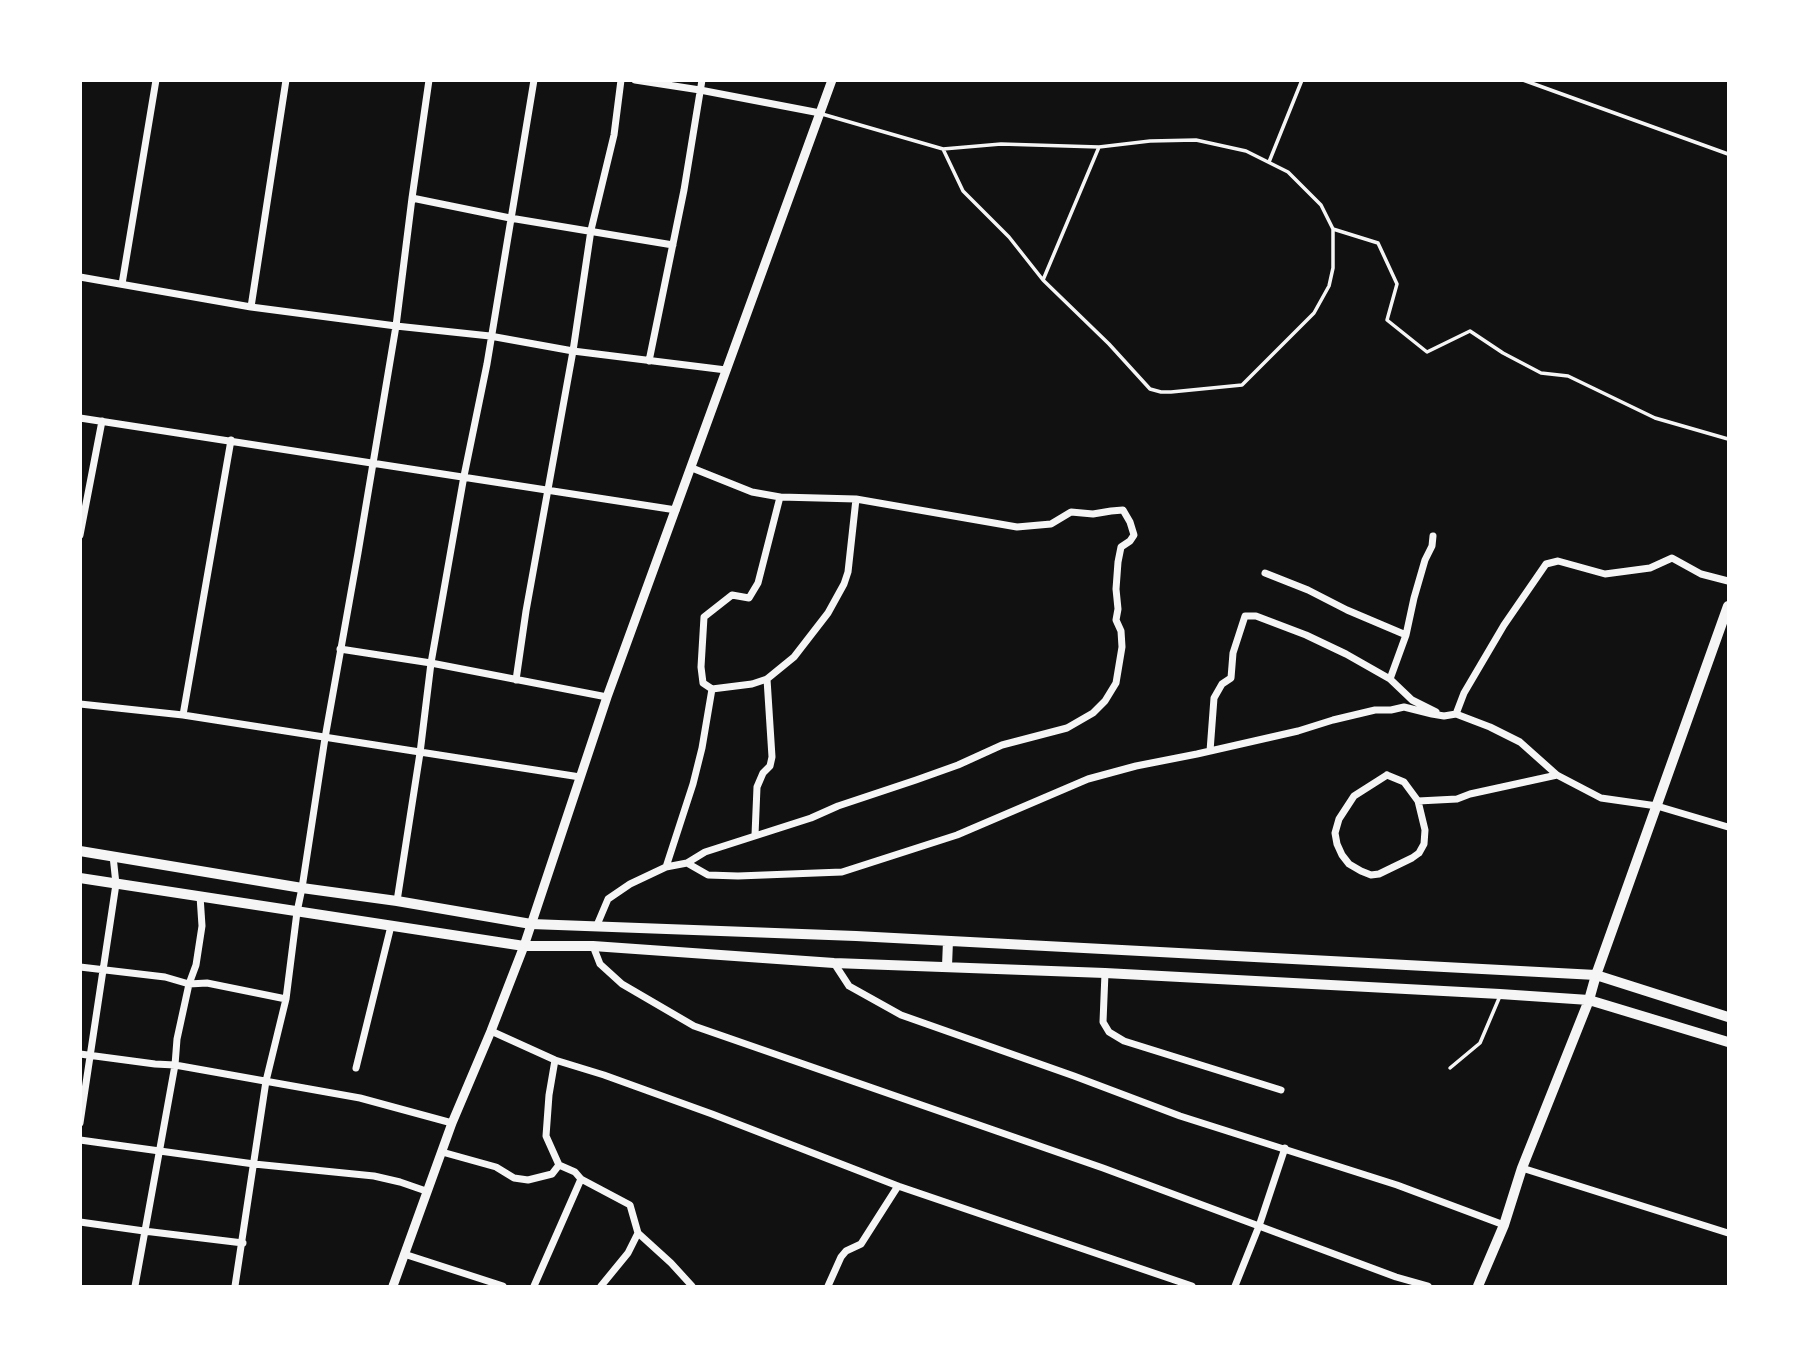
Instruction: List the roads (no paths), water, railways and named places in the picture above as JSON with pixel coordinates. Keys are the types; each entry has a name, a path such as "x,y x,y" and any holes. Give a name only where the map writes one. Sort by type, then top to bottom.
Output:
{"main road":[{"path":"1478,1286 1504,1225 1522,1168 1589,1000 1657,806 1724,636 1728,606"},
{"path":"80,851 531,924 842,935 1596,975 1728,1017"},
{"path":"80,878 524,946 593,946 834,962 1589,1000 1728,1042"},
{"path":"947,966 948,942"}],"street":[{"path":"122,284 156,80"},
{"path":"251,307 286,80"},
{"path":"235,1286 266,1081 286,999 325,738 374,463 396,326 429,80"},
{"path":"397,901 431,663 487,364 534,80"},
{"path":"516,680 573,351 591,230 614,135 621,80"},
{"path":"635,80 820,113"},
{"path":"649,361 702,80"},
{"path":"393,1286 452,1123 524,946 607,697 832,80"},
{"path":"412,198 510,218 673,245"},
{"path":"80,277 251,307 490,336 573,351 726,370"},
{"path":"80,418 676,510"},
{"path":"80,535 102,421"},
{"path":"183,715 231,440"},
{"path":"597,925 608,899 630,884 666,867 687,863 705,852 811,818 838,806 958,765 1002,745 1067,727 1098,709 1116,683 1122,647 1121,631 1116,620 1118,562 1121,547 1134,535 1123,510 1093,514 1071,512 1051,524 1017,527 856,499 780,497 752,492 692,468"},
{"path":"780,497 758,583 749,598 733,595 704,617 701,667 703,683 712,689 752,684 767,679 794,657 828,613 848,572 856,499"},
{"path":"1390,679 1406,635 1433,536"},
{"path":"1456,714 1464,693 1504,625 1546,564 1558,561 1605,574 1650,568 1672,558 1701,574 1728,581"},
{"path":"1265,573 1406,635"},
{"path":"1210,751 1214,698 1222,684 1231,678 1233,653 1245,616 1256,616 1346,654 1390,679 1412,700 1444,716"},
{"path":"340,649 431,663 607,697"},
{"path":"755,835 757,787 772,757 767,679"},
{"path":"666,867 693,784 712,689"},
{"path":"80,704 183,715 580,777"},
{"path":"687,863 708,875 842,872 957,835 1088,779 1375,710 1404,707 1444,716 1456,714 1490,727 1520,742 1557,775 1601,798 1657,806 1728,827"},
{"path":"1387,775 1404,782 1418,801 1425,831 1424,844 1419,853 1379,874 1371,875 1349,864 1337,844 1335,832 1339,819 1354,796 1387,775"},
{"path":"1418,801 1457,799 1557,775"},
{"path":"80,1123 116,884 113,856"},
{"path":"135,1286 175,1065 175,1049 189,984 196,965 202,926 200,896"},
{"path":"356,1068 391,926"},
{"path":"593,946 600,964 622,984 694,1026 1103,1167 1396,1277 1428,1286"},
{"path":"834,962 849,986 901,1015 1180,1116 1397,1185 1504,1225"},
{"path":"80,967 165,977 189,984 207,983 286,999"},
{"path":"1105,974 1103,1022 1109,1032 1124,1041 1280,1090"},
{"path":"491,1031 555,1060 712,1114 898,1186 1192,1286"},
{"path":"80,1054 175,1065 360,1098 452,1123"},
{"path":"555,1060 546,1136 559,1165 630,1205 638,1233 692,1286"},
{"path":"80,1140 254,1164 373,1176 426,1191"},
{"path":"1234,1286 1259,1226 1285,1148"},
{"path":"442,1152 496,1167 514,1178 528,1180 552,1174 559,1165"},
{"path":"1522,1168 1728,1233"},
{"path":"534,1286 581,1179"},
{"path":"828,1286 841,1256 861,1244 898,1186"},
{"path":"80,1222 243,1244"},
{"path":"601,1286 628,1253 638,1233"},
{"path":"404,1254 503,1286"}],"lane":[{"path":"1269,162 1302,80"},
{"path":"1524,80 1728,155"},
{"path":"820,113 943,149 1001,144 1099,147 1150,141 1196,140 1246,151 1288,172 1321,205 1333,229 1333,268 1329,286 1314,313 1242,385 1161,393 1150,390 963,191 943,149"},
{"path":"1043,279 1099,147"},
{"path":"1333,229 1378,243 1397,284 1387,320 1427,352 1470,331 1503,353 1541,373 1568,376 1655,418 1728,439"},
{"path":"1450,1068 1480,1043 1500,994"}]}
